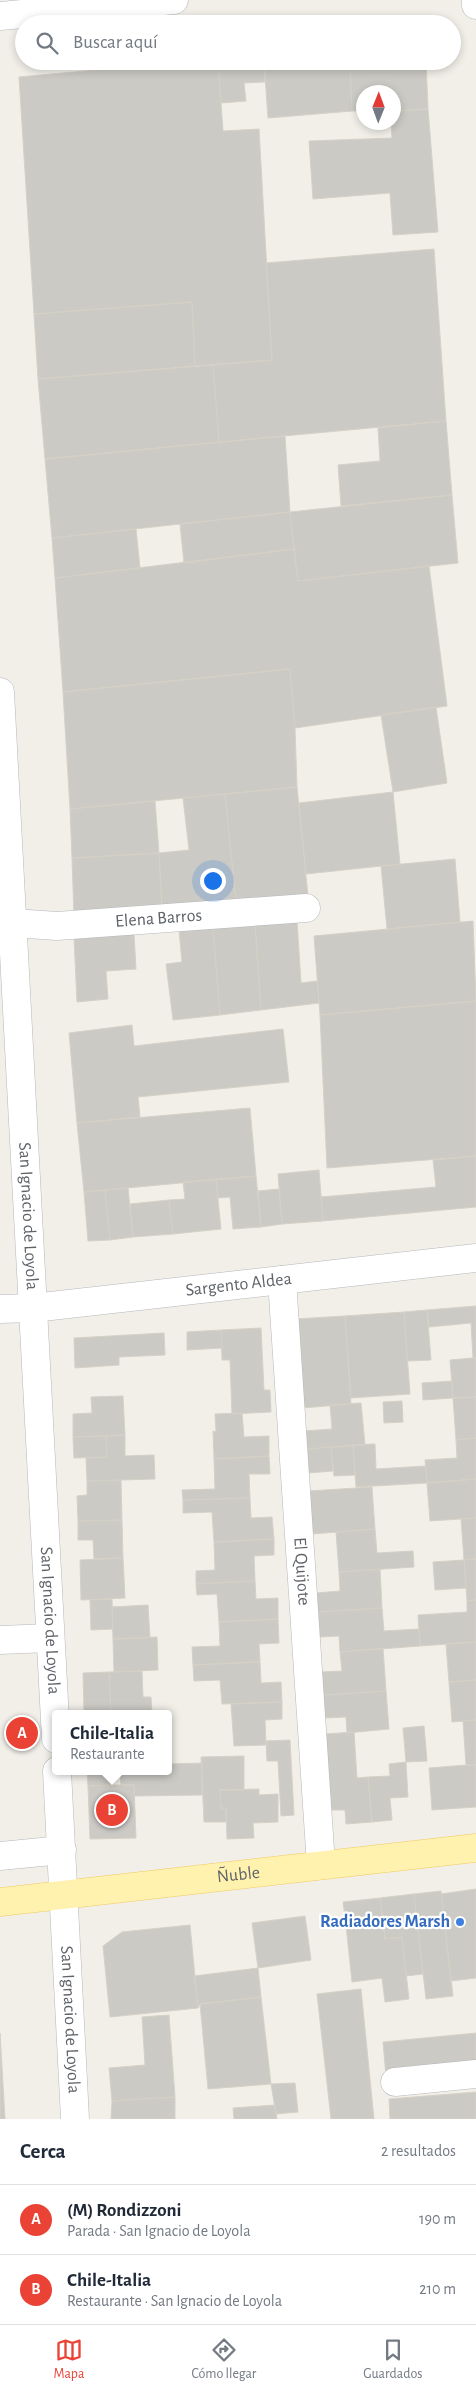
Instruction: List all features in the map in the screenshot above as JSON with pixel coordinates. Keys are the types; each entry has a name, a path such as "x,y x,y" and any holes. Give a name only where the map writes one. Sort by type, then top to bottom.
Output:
{"main road":[{"name":"Ñuble","path":"0,1902 476,1848"}],"street":[{"path":"0,16 174,0"},
{"name":"San Ignacio de Loyola","path":"0,692 54,1710"},
{"name":"Elena Barros","path":"13,923 56,926 306,908"},
{"name":"Sargento Aldea","path":"0,1309 33,1308 476,1258"},
{"name":"El Quijote","path":"282,1280 320,1865"},
{"path":"0,1640 50,1638"},
{"name":"San Ignacio de Loyola","path":"57,1775 75,2119"},
{"path":"0,1856 62,1850"},
{"path":"395,2082 476,2074"}],"building":[{"path":"96,70 219,70 223,131 259,129 272,360 195,366 192,302 34,314 19,77"},
{"path":"219,70 264,70 265,82 244,83 246,101 221,103"},
{"path":"265,70 350,70 352,111 268,118"},
{"path":"350,70 426,70 428,109 401,111 401,85 356,85 356,111 352,111"},
{"path":"428,109 438,232 393,235 390,193 313,199 309,141 392,138 392,130 401,130 401,111"},
{"path":"434,249 446,421 219,442 213,365 272,360 266,263"},
{"path":"192,302 195,366 38,379 34,314"},
{"path":"213,365 219,442 45,459 38,379"},
{"path":"446,421 452,495 341,506 338,465 380,461 378,428"},
{"path":"285,436 290,512 52,538 45,459"},
{"path":"452,495 458,563 298,581 290,512"},
{"path":"290,512 294,549 184,563 180,524"},
{"path":"136,529 140,568 55,578 52,538"},
{"path":"294,549 298,581 429,566 447,706 295,728 290,669 63,692 55,578"},
{"path":"290,669 297,787 70,809 63,692"},
{"path":"436,707 447,783 393,792 381,715"},
{"path":"297,787 308,896 236,902 225,794"},
{"path":"393,792 400,864 306,874 299,803"},
{"path":"225,794 236,902 162,909 159,853 189,850 183,798"},
{"path":"155,801 159,853 72,858 70,809"},
{"path":"159,853 162,909 74,916 72,858"},
{"path":"455,859 460,922 387,929 381,866"},
{"path":"297,920 301,983 317,981 319,1003 261,1010 255,924"},
{"path":"473,921 476,1001 320,1015 314,936"},
{"path":"255,924 261,1010 220,1015 213,927"},
{"path":"213,927 220,1015 173,1020 166,964 182,962 179,930"},
{"path":"134,934 136,969 106,971 108,999 77,1002 74,938"},
{"path":"476,1001 476,1156 327,1168 320,1015"},
{"path":"132,1025 134,1046 283,1029 289,1082 138,1097 140,1117 77,1123 69,1033"},
{"path":"250,1108 256,1176 84,1192 77,1123"},
{"path":"476,1156 476,1207 323,1221 321,1197 436,1187 433,1160"},
{"path":"319,1170 323,1221 282,1224 278,1174"},
{"path":"256,1176 261,1227 233,1229 230,1197 218,1198 216,1179"},
{"path":"216,1179 221,1229 173,1234 169,1200 185,1199 183,1182"},
{"path":"128,1188 133,1237 110,1240 105,1190"},
{"path":"279,1189 282,1224 261,1227 258,1191"},
{"path":"105,1190 110,1240 88,1241 84,1192"},
{"path":"169,1200 173,1234 133,1237 130,1204"},
{"path":"476,1306 476,1358 473,1358 471,1323 429,1327 427,1310"},
{"path":"427,1310 431,1360 407,1361 404,1312"},
{"path":"404,1312 410,1394 351,1398 345,1316"},
{"path":"345,1316 351,1404 302,1408 295,1319"},
{"path":"261,1328 264,1390 270,1390 271,1412 232,1414 230,1360 222,1360 221,1330"},
{"path":"221,1330 222,1348 187,1350 187,1332"},
{"path":"164,1333 165,1355 119,1357 119,1365 75,1368 74,1338"},
{"path":"476,1358 476,1397 453,1398 450,1360"},
{"path":"452,1381 453,1398 423,1400 422,1383"},
{"path":"123,1396 125,1435 73,1437 73,1414 92,1413 91,1397"},
{"path":"476,1397 476,1438 456,1440 453,1398"},
{"path":"402,1401 403,1422 384,1423 383,1402"},
{"path":"361,1403 365,1445 306,1449 305,1431 332,1429 330,1405"},
{"path":"242,1413 244,1437 269,1436 269,1456 214,1459 213,1431 216,1432 215,1414"},
{"path":"125,1435 125,1456 154,1455 155,1479 87,1481 86,1458 107,1457 106,1436"},
{"path":"106,1436 107,1457 74,1458 73,1437"},
{"path":"476,1438 476,1479 427,1483 425,1460 457,1458 456,1440"},
{"path":"375,1444 376,1469 426,1466 427,1483 356,1487 353,1445"},
{"path":"353,1445 355,1475 334,1476 331,1447"},
{"path":"331,1447 333,1471 308,1473 306,1449"},
{"path":"269,1456 270,1474 249,1474 250,1498 183,1500 182,1490 215,1489 214,1459"},
{"path":"476,1479 476,1518 430,1521 427,1483"},
{"path":"121,1480 122,1520 78,1521 77,1496 87,1495 87,1481"},
{"path":"372,1487 375,1529 312,1534 309,1491"},
{"path":"250,1498 251,1518 272,1517 274,1539 214,1542 212,1512 183,1513 183,1500"},
{"path":"476,1518 476,1559 464,1560 461,1519"},
{"path":"122,1520 123,1558 94,1559 93,1540 78,1540 78,1521"},
{"path":"375,1529 377,1553 413,1551 414,1567 339,1572 336,1532"},
{"path":"274,1539 274,1555 254,1556 255,1581 196,1584 196,1571 215,1570 214,1542"},
{"path":"123,1558 125,1598 81,1600 80,1560"},
{"path":"476,1559 476,1600 467,1601 464,1560"},
{"path":"464,1560 466,1588 435,1590 433,1562"},
{"path":"380,1569 382,1608 318,1612 316,1593 340,1591 339,1572"},
{"path":"255,1581 256,1599 278,1598 278,1619 219,1622 217,1594 197,1595 196,1584"},
{"path":"112,1599 113,1629 91,1630 90,1600"},
{"path":"476,1600 476,1642 420,1646 418,1615 467,1612 467,1601"},
{"path":"148,1605 150,1638 113,1639 112,1607"},
{"path":"382,1608 384,1631 419,1629 420,1646 340,1652 339,1636 320,1637 318,1612"},
{"path":"278,1619 279,1643 259,1644 260,1662 193,1665 192,1647 220,1646 219,1622"},
{"path":"157,1637 158,1670 114,1672 113,1639"},
{"path":"476,1642 476,1680 449,1682 446,1644"},
{"path":"383,1648 386,1691 323,1695 321,1672 342,1671 340,1652"},
{"path":"260,1662 261,1683 281,1682 282,1702 222,1704 220,1680 194,1681 193,1665"},
{"path":"142,1671 143,1697 151,1697 152,1710 111,1710 109,1672"},
{"path":"109,1672 111,1710 84,1710 83,1673"},
{"path":"476,1680 476,1720 452,1722 449,1682"},
{"path":"386,1691 389,1729 347,1733 346,1717 324,1718 323,1695"},
{"path":"282,1702 282,1719 265,1720 266,1745 234,1746 231,1704"},
{"path":"476,1720 476,1765 466,1765 463,1721"},
{"path":"424,1726 427,1761 406,1762 403,1728"},
{"path":"354,1732 357,1778 368,1777 372,1822 346,1824 345,1810 331,1810 325,1734"},
{"path":"290,1740 294,1815 281,1816 278,1761 267,1761 266,1741"},
{"path":"244,1756 244,1790 220,1790 221,1808 226,1808 226,1822 204,1822 201,1757"},
{"path":"406,1762 408,1797 390,1798 392,1820 372,1822 368,1777 390,1776 389,1764"},
{"path":"202,1763 202,1795 134,1796 134,1785 121,1785 120,1775 172,1775 172,1764"},
{"path":"476,1765 476,1807 432,1810 429,1768"},
{"path":"87,1775 112,1775 113,1785 88,1786"},
{"path":"134,1785 136,1838 90,1839 88,1786"},
{"path":"259,1789 259,1795 278,1794 278,1822 253,1823 254,1838 227,1839 226,1808 221,1808 220,1790"},
{"name":"Radiadores Marsh","path":"476,1889 476,1978 451,1981 441,1894"},
{"path":"441,1891 453,1996 426,1999 414,1894"},
{"path":"414,1894 423,1974 406,1976 402,1937 385,1939 380,1898"},
{"path":"380,1898 383,1921 346,1925 343,1902"},
{"path":"305,1916 311,1960 258,1968 252,1923"},
{"path":"383,1921 385,1939 402,1937 409,1999 385,2002 382,1978 352,1982 346,1925"},
{"path":"190,1925 198,2008 110,2017 103,1946 122,1932"},
{"path":"258,1968 261,1997 200,2004 198,2008 194,1976"},
{"path":"361,1989 374,2119 331,2119 317,1994"},
{"path":"261,1997 271,2084 208,2089 200,2004"},
{"path":"169,2015 175,2097 112,2101 109,2068 145,2065 142,2017"},
{"path":"0,2033 5,2119 0,2119"},
{"path":"476,2033 476,2068 386,2076 383,2042"},
{"path":"295,2083 298,2112 276,2114 271,2084"},
{"path":"476,2092 476,2119 390,2119 389,2099"},
{"path":"175,2097 175,2119 111,2119 112,2101"},
{"path":"275,2105 277,2119 234,2119 233,2108"}],"place":[{"name":"(M) Rondizzoni","path":"22,1733"},
{"name":"Chile-Italia","path":"112,1810"},
{"name":"Radiadores Marsh","path":"460,1922"}]}
